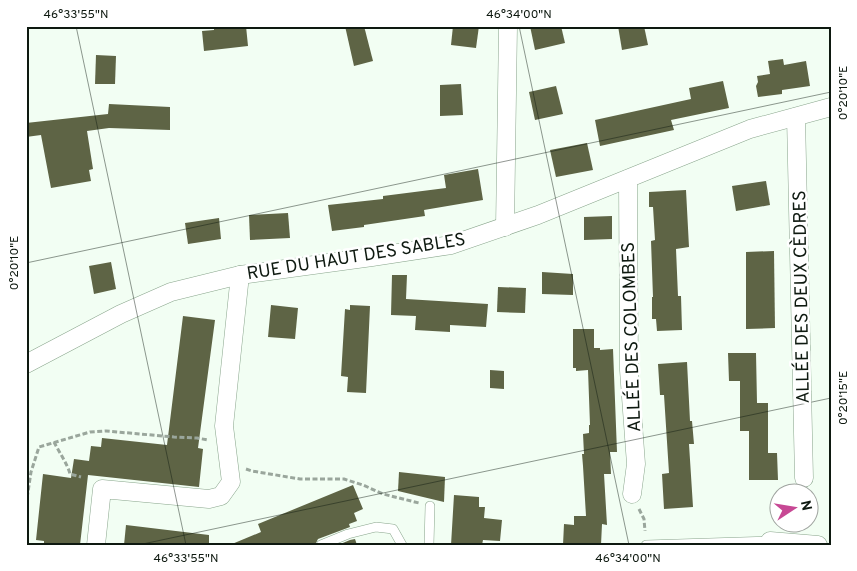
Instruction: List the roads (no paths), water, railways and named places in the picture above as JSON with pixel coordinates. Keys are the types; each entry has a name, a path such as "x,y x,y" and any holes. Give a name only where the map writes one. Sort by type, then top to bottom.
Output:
{"street":[{"path":"505,227 508,26"},
{"name":"RUE DU HAUT DES SABLES","path":"26,364 121,314 171,292 240,275 372,258 451,245 538,215 750,129 831,107"},
{"name":"ALLÉE DES DEUX CÈDRES","path":"796,117 804,478"},
{"name":"ALLÉE DES COLOMBES","path":"628,179 629,370 636,464 632,494"},
{"path":"96,545 102,489 209,499 221,496 231,482 224,426 240,275"},
{"path":"770,541 818,545"}],"lane":[{"path":"430,506 430,545"},
{"path":"321,545 348,534 376,527 393,529 402,545"},
{"path":"646,545 770,541"}]}
